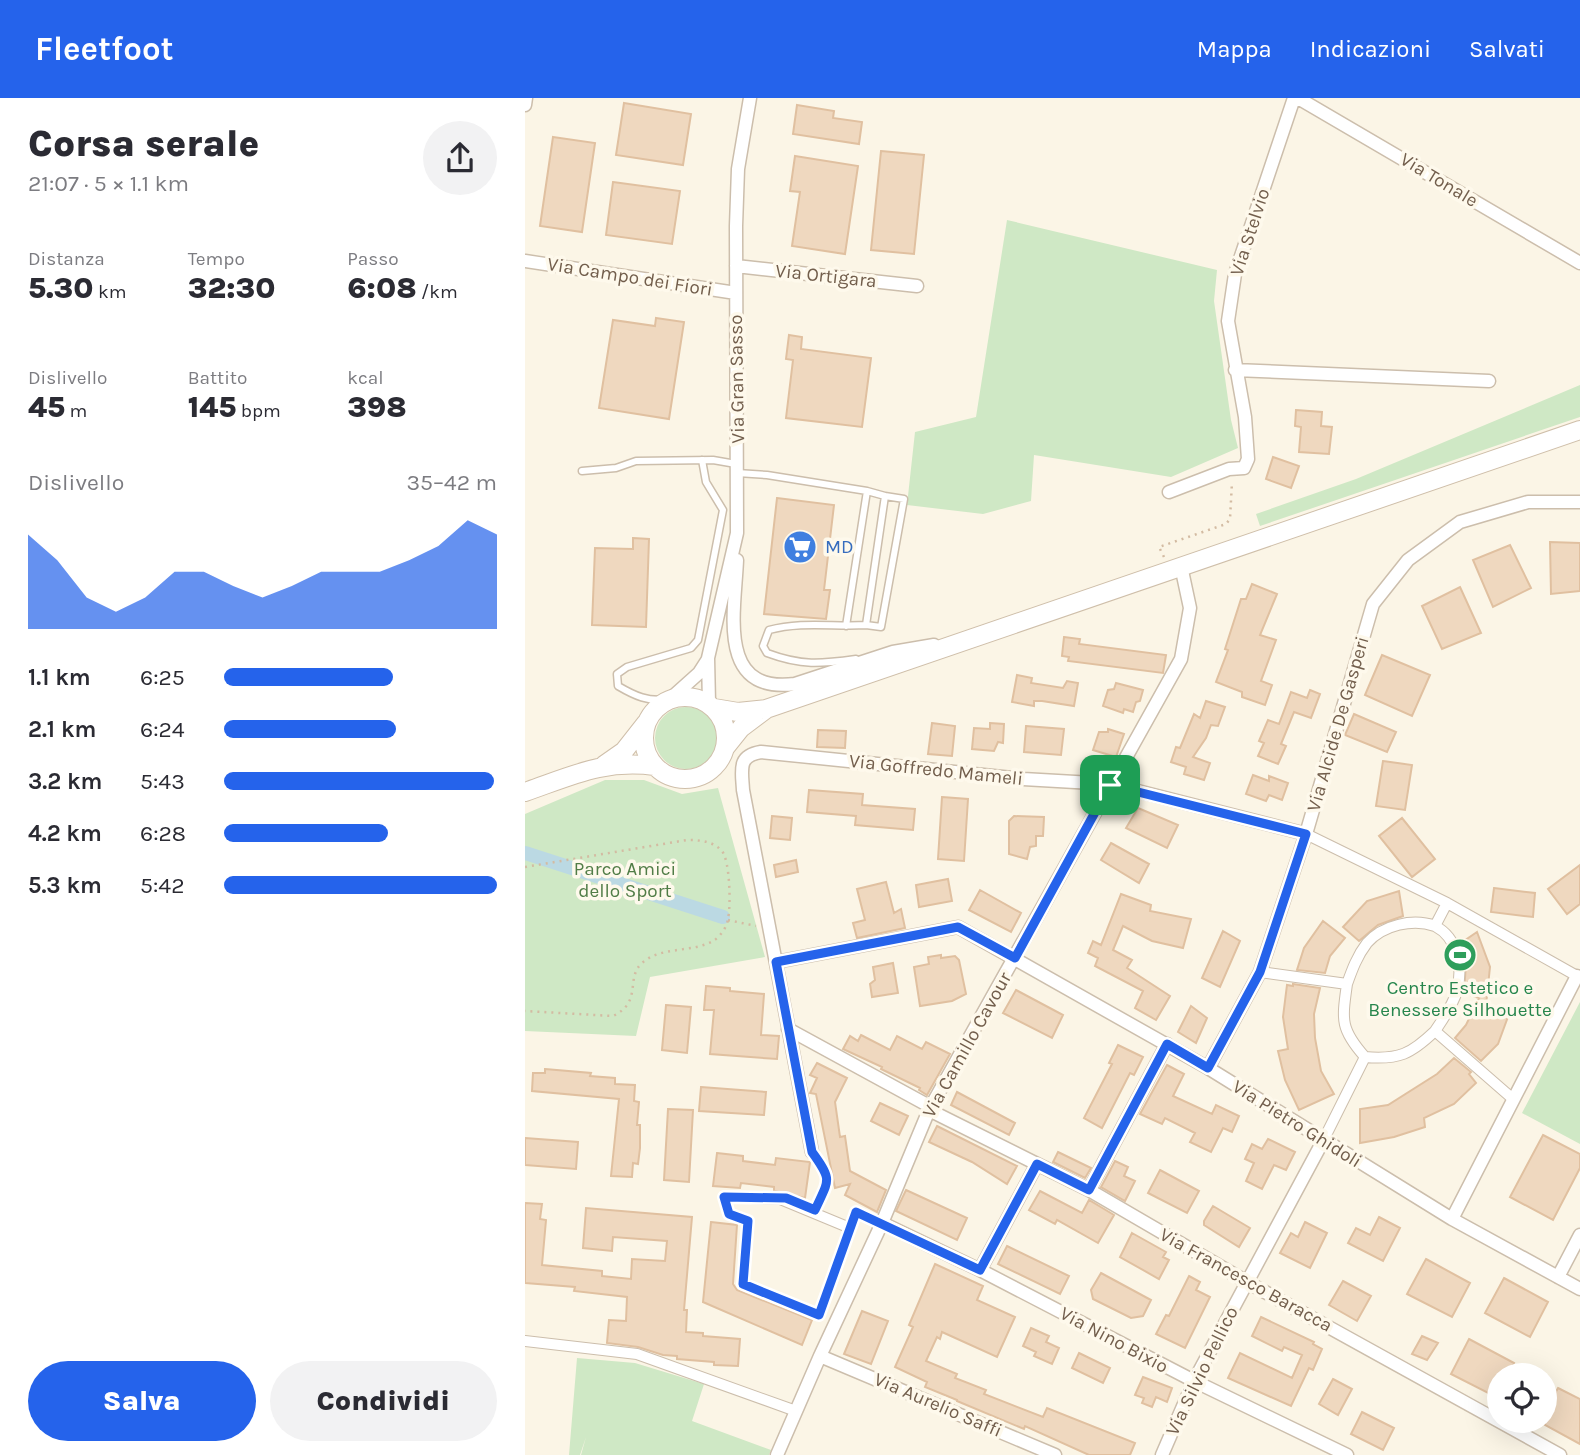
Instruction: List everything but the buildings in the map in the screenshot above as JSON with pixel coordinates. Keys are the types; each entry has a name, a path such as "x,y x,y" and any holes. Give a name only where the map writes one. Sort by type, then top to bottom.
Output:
{"main road":[{"path":"604,765 624,751 652,713 669,699 683,696 696,698 711,706 738,712 766,709 1580,430"},
{"path":"711,706 725,726 725,748"},
{"path":"646,723 644,746 655,766 665,774 689,779 712,769 741,728 766,709"},
{"path":"525,792 604,765 631,763 655,766"}],"street":[{"path":"525,105 526,98"},
{"name":"Via Gran Sasso","path":"711,706 708,658 737,533 738,169 750,98"},
{"name":"Via Tonale","path":"1296,98 1580,263"},
{"name":"Via Stelvio","path":"1237,469 1244,468 1248,459 1245,417 1228,321 1235,274 1296,98"},
{"name":"Via Campo dei Fiori","path":"525,261 736,293"},
{"name":"Via Ortigara","path":"736,266 917,286"},
{"path":"1235,370 1489,381"},
{"path":"1169,492 1229,468 1237,469"},
{"name":"Via Alcide De Gasperi","path":"1208,1068 1260,972 1306,834 1373,604 1408,560 1460,522 1528,502 1580,502"},
{"path":"737,533 734,638 738,659 745,670 756,678 779,686 795,684 893,652 958,642"},
{"name":"Via Camillo Cavour","path":"777,1455 882,1223 930,1109 1181,659 1190,608 1175,568"},
{"name":"Via Gran Sasso","path":"669,699 694,678 708,658"},
{"name":"Via Goffredo Mameli","path":"769,929 744,797 742,769 750,754 761,752 1023,779 1110,785 1306,834"},
{"path":"1306,834 1447,902 1578,976 1452,1219"},
{"path":"1435,926 1447,902"},
{"path":"1398,923 1425,923 1435,926 1446,932 1455,945 1459,965 1457,991 1435,1031 1419,1046 1391,1059 1365,1057 1350,1040 1342,1018 1347,984 1355,961 1369,941 1398,923"},
{"name":"Via Pietro Ghidoli","path":"776,962 958,927 1167,1044 1452,1219 1580,1289"},
{"path":"769,929 812,1152"},
{"path":"1260,972 1347,984"},
{"name":"Via Francesco Baracca","path":"788,1029 930,1109 1089,1190 1247,1282 1560,1455"},
{"path":"1435,1031 1513,1099"},
{"path":"1089,1190 1167,1044"},
{"path":"1323,1141 1365,1057"},
{"name":"Via Silvio Pellico","path":"1162,1455 1194,1381 1323,1141"},
{"path":"980,1270 1037,1164"},
{"path":"724,1197 780,1199 850,1228 819,1315 743,1284 748,1221 729,1214 724,1197"},
{"name":"Via Nino Bixio","path":"882,1223 1347,1455"},
{"path":"1558,1277 1580,1235"},
{"path":"525,1341 637,1354 796,1410"},
{"name":"Via Aurelio Saffi","path":"820,1356 1055,1455"}],"lane":[{"path":"669,699 653,701 636,696 618,686 617,674 627,667 691,648 698,640 723,510 706,482 702,460"},
{"path":"582,471 616,468 636,461 702,460 904,499 881,627 810,623 787,625 769,630 763,646 767,653 792,663 824,663 879,656"},
{"path":"846,626 867,491"},
{"path":"866,625 885,496"}],"path":[{"path":"1175,568 1159,547 1222,527 1230,519 1231,486 1237,469"},
{"path":"525,867 700,840 719,849 727,861 728,920 721,934 713,941 654,956 642,963 635,974 633,992 627,1005 613,1016 525,1011"},
{"path":"728,920 769,929"},
{"path":"812,1152 828,1174 827,1183 815,1210"},
{"path":"850,1228 856,1212 882,1223"}],"green space":[{"path":"1007,220 1217,270 1214,301 1231,420 1238,448 1171,477 1034,455 1031,501 983,514 907,505 915,432 976,417"},
{"path":"1580,385 1580,417 1260,526 1256,514 1356,479"},
{"path":"680,707 692,707 708,716 715,726 715,750 708,760 692,769 680,769 669,764 660,755 655,744 655,732 660,721 669,712"},
{"name":"Parco Amici dello Sport","path":"605,780 644,780 682,794 718,788 765,957 650,977 636,1036 525,1031 525,814"},
{"path":"1580,1002 1580,1144 1522,1113"},
{"path":"577,1358 635,1363 704,1384 692,1421 771,1450 769,1455 581,1455 586,1437 580,1455 569,1455"}],"waterway":[{"path":"525,853 723,917"}],"place":[{"name":"MD","path":"800,547"},
{"name":"Centro Estetico e Benessere Silhouette","path":"1460,955"}],"route":[{"path":"1110,785 1306,834 1260,972 1208,1068 1167,1044 1089,1190 1037,1164 980,1270 856,1212 819,1315 743,1284 748,1221 729,1214 724,1197 786,1198 815,1210 827,1183 828,1174 812,1152 776,962 958,927 1015,958 1110,785"}]}
